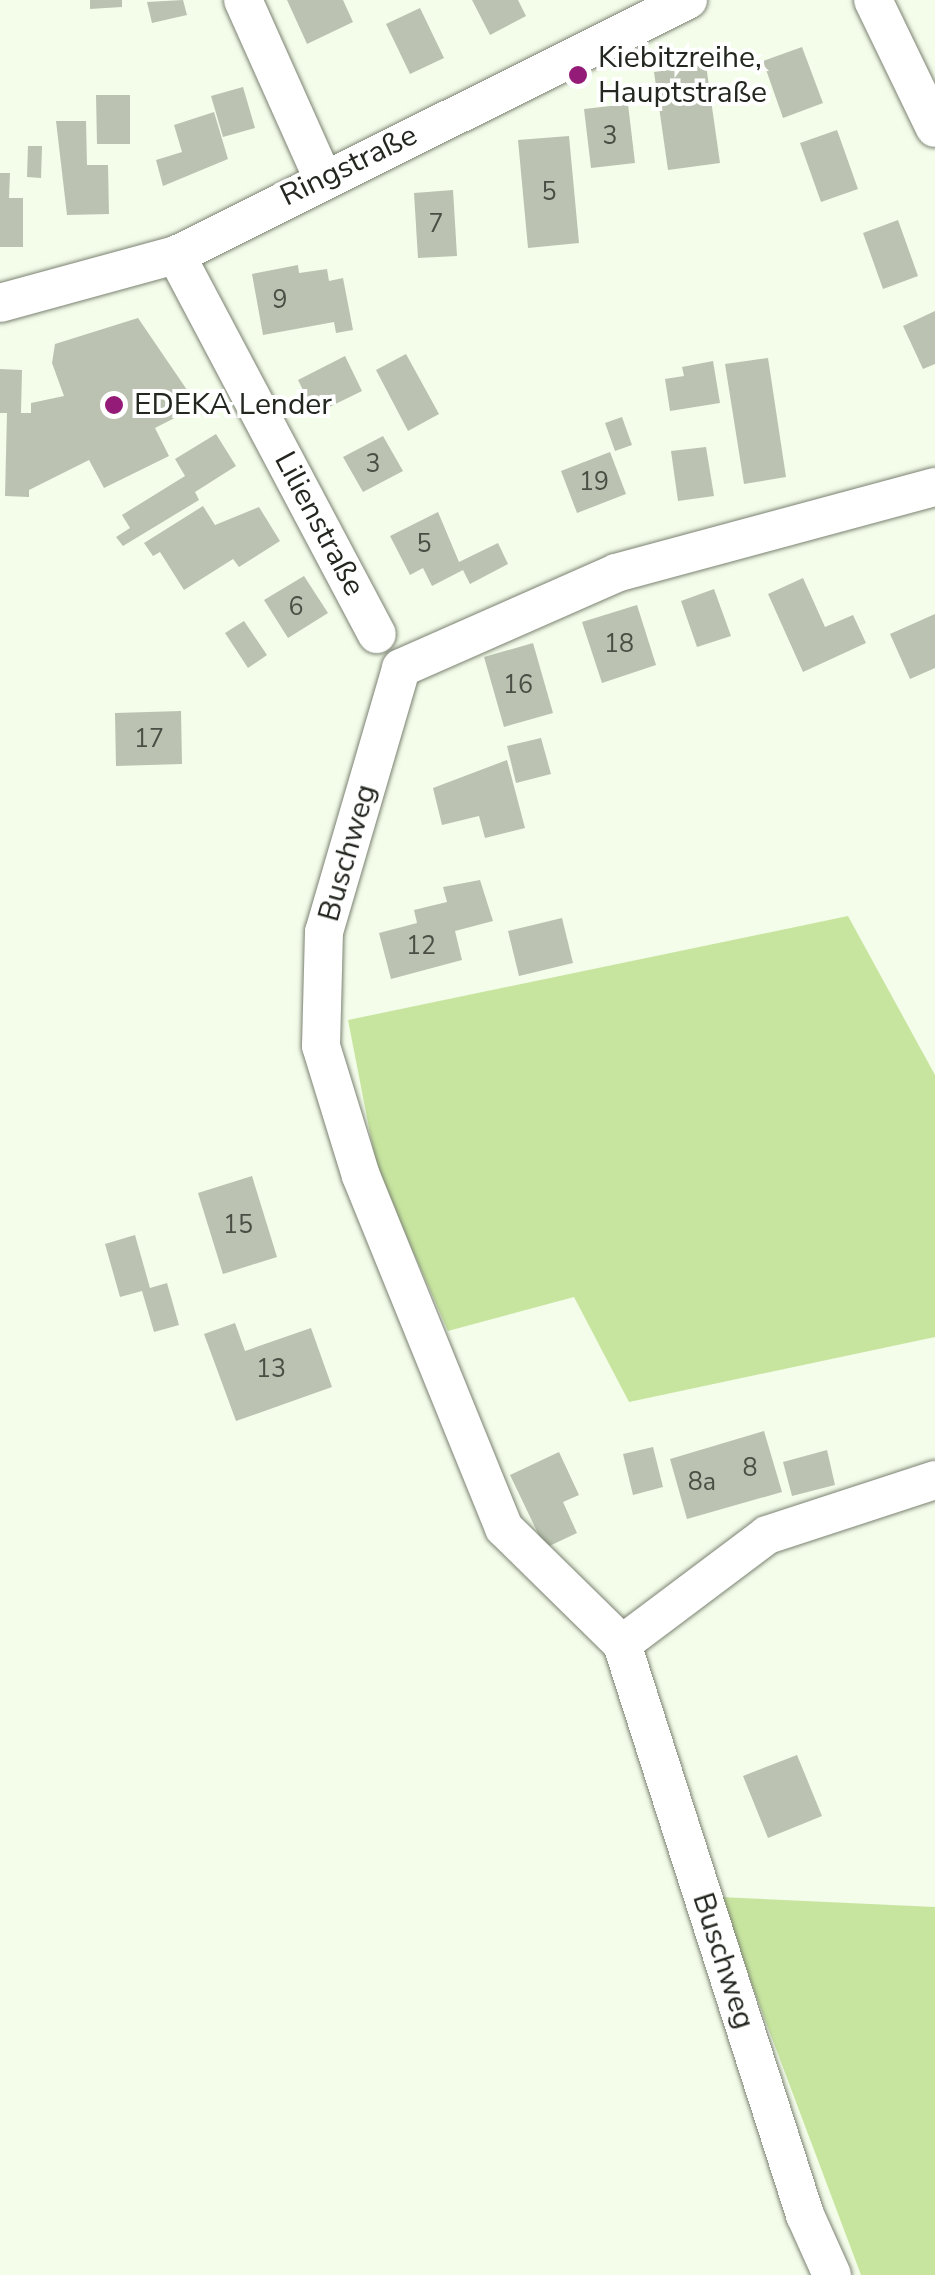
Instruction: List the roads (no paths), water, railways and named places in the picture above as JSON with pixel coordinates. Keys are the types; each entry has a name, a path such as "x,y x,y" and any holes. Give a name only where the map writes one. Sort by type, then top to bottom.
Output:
{"street":[{"path":"243,0 322,178"},
{"name":"Ringstraße","path":"0,303 176,255 322,178 688,0"},
{"path":"873,0 926,92 935,128"},
{"name":"Lilienstraße","path":"176,255 377,634"},
{"name":"Buschweg","path":"832,2275 805,2216 622,1644 504,1528 361,1176 321,1046 324,932 401,668 616,573 935,487"},
{"path":"622,1644 767,1535 935,1480"}],"place":[{"name":"Kiebitzreihe, Hauptstraße","path":"578,75"},
{"name":"EDEKA Lender","path":"114,405"}]}
